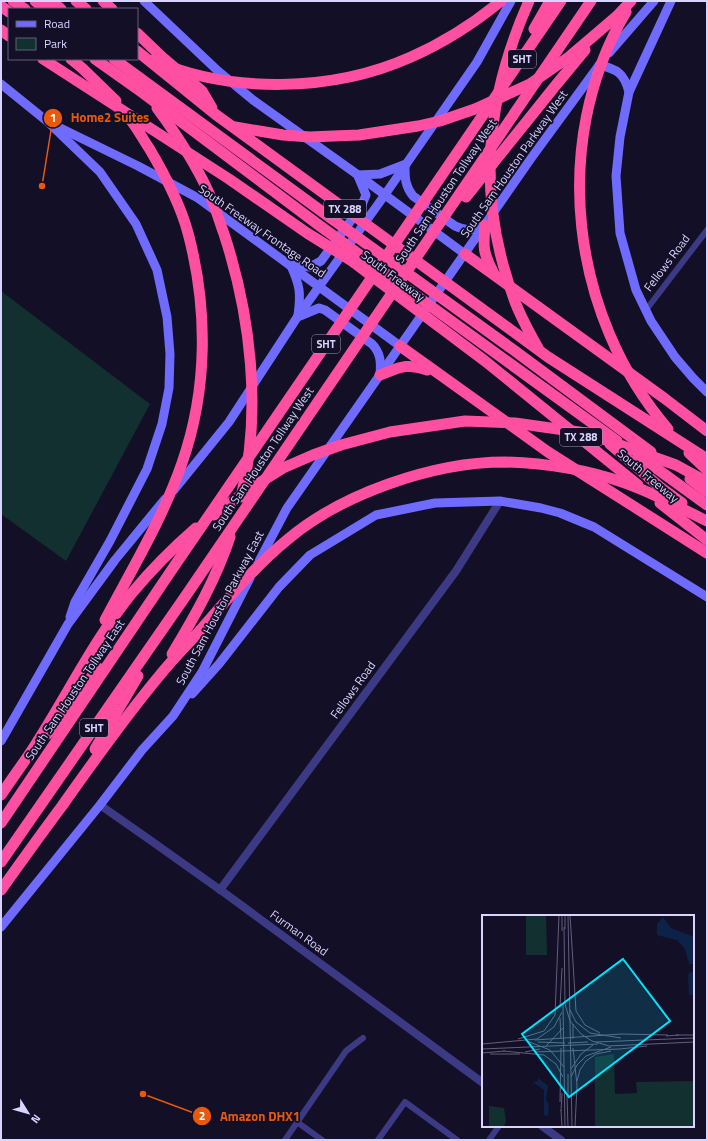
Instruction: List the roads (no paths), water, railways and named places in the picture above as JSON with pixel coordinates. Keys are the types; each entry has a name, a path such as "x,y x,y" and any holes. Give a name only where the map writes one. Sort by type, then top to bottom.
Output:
{"highway":[{"path":"13,1 24,8"},
{"path":"35,1 45,8"},
{"path":"51,1 61,8"},
{"path":"76,1 85,8"},
{"path":"103,1 111,8"},
{"path":"138,52 182,70 221,80 248,83 306,84 362,74 410,58 467,27 501,1"},
{"path":"529,1 513,40 500,84 493,117 489,175 496,237 505,274 514,300 545,362 562,389 589,424 660,487 707,521"},
{"path":"482,117 550,1"},
{"name":"South Sam Houston Tollway West","path":"171,572 561,1"},
{"name":"South Sam Houston Tollway West","path":"186,595 590,1"},
{"path":"356,345 459,206 556,85 627,1"},
{"path":"84,60 132,88 174,107 225,125 283,135 310,136 359,134 418,126 440,121 475,109 530,84 568,57 617,16 632,1"},
{"path":"632,1 620,22 606,53 593,89 586,122 581,155 579,186 583,241 587,266 604,322 622,362 658,417 686,450 707,470"},
{"path":"138,34 162,57 202,91 215,114"},
{"name":"South Freeway","path":"138,53 215,114 548,357 707,459"},
{"name":"South Freeway","path":"45,60 229,179 307,233 352,261 533,399 707,540"},
{"path":"72,60 115,99 134,124 165,176 178,205 188,233 198,283 203,345 197,406 192,431 182,463 156,523 74,679"},
{"path":"96,60 143,93 320,226 707,506"},
{"path":"115,60 707,492"},
{"path":"119,60 175,132 209,194 229,248 246,317 249,347 251,396 248,465 232,534 222,560 198,610 160,675"},
{"path":"485,225 483,245 484,253 494,275"},
{"path":"465,254 707,431"},
{"path":"400,346 548,452 707,553"},
{"path":"380,375 404,366 414,365 439,374"},
{"path":"1,796 32,749 74,679 131,594 153,569 197,527 248,490 283,468 341,445 390,432 464,421 515,423 586,434 676,465 707,482"},
{"path":"1,890 101,751 160,675 237,588 261,563 288,539 314,520 352,499 388,484 426,473 467,465 504,462 555,466 624,483 648,492 707,521"},
{"path":"1,796 171,572"},
{"name":"South Sam Houston Tollway East","path":"1,823 171,572"},
{"path":"1,894 106,732 186,595"},
{"name":"SHT","path":"1,862 186,595"}],"main road":[{"path":"144,1 218,71 253,100 465,254"},
{"path":"1,741 68,624 115,560 229,422 298,316 477,62 511,1"},
{"name":"South Sam Houston Parkway West","path":"400,346 532,157 599,65 654,1"},
{"path":"671,1 629,92 620,137 616,176 620,233 636,290 658,332 675,357 707,392"},
{"path":"599,65 615,70 622,75 629,92"},
{"name":"South Freeway Frontage Road","path":"1,84 48,122 138,166 198,198 400,346"},
{"path":"48,122 100,172 136,224 157,270 167,317 170,354 169,388 162,424 147,469 110,541 75,602 68,624"},
{"path":"358,175 380,174 406,164"},
{"path":"406,164 405,181 413,196 463,230 471,231 485,225"},
{"path":"298,316 301,298 300,288 291,265 310,266 321,261 361,207 366,195 358,175"},
{"path":"298,316 319,308 325,310 378,350 381,363 380,375"},
{"name":"South Sam Houston Parkway East","path":"1,927 100,805 142,750 173,716 202,672 287,508 400,346"},
{"path":"173,716 219,664 279,587 310,555 376,515 435,502 500,501 541,508 579,520 611,537 707,597"}],"street":[{"name":"Fellows Road","path":"646,310 707,230"},
{"name":"Fellows Road","path":"220,890 456,571 500,501"},
{"name":"Furman Road","path":"100,805 220,890 482,1082"},
{"path":"285,1140 346,1051 363,1038"},
{"path":"378,1140 405,1102 457,1140"},
{"path":"297,1122 322,1140"},
{"path":"489,1140 498,1127"},
{"path":"543,1127 561,1140"}],"place":[{"name":"Home2 Suites","path":"42,186"},
{"name":"Amazon DHX1","path":"143,1094"}]}
